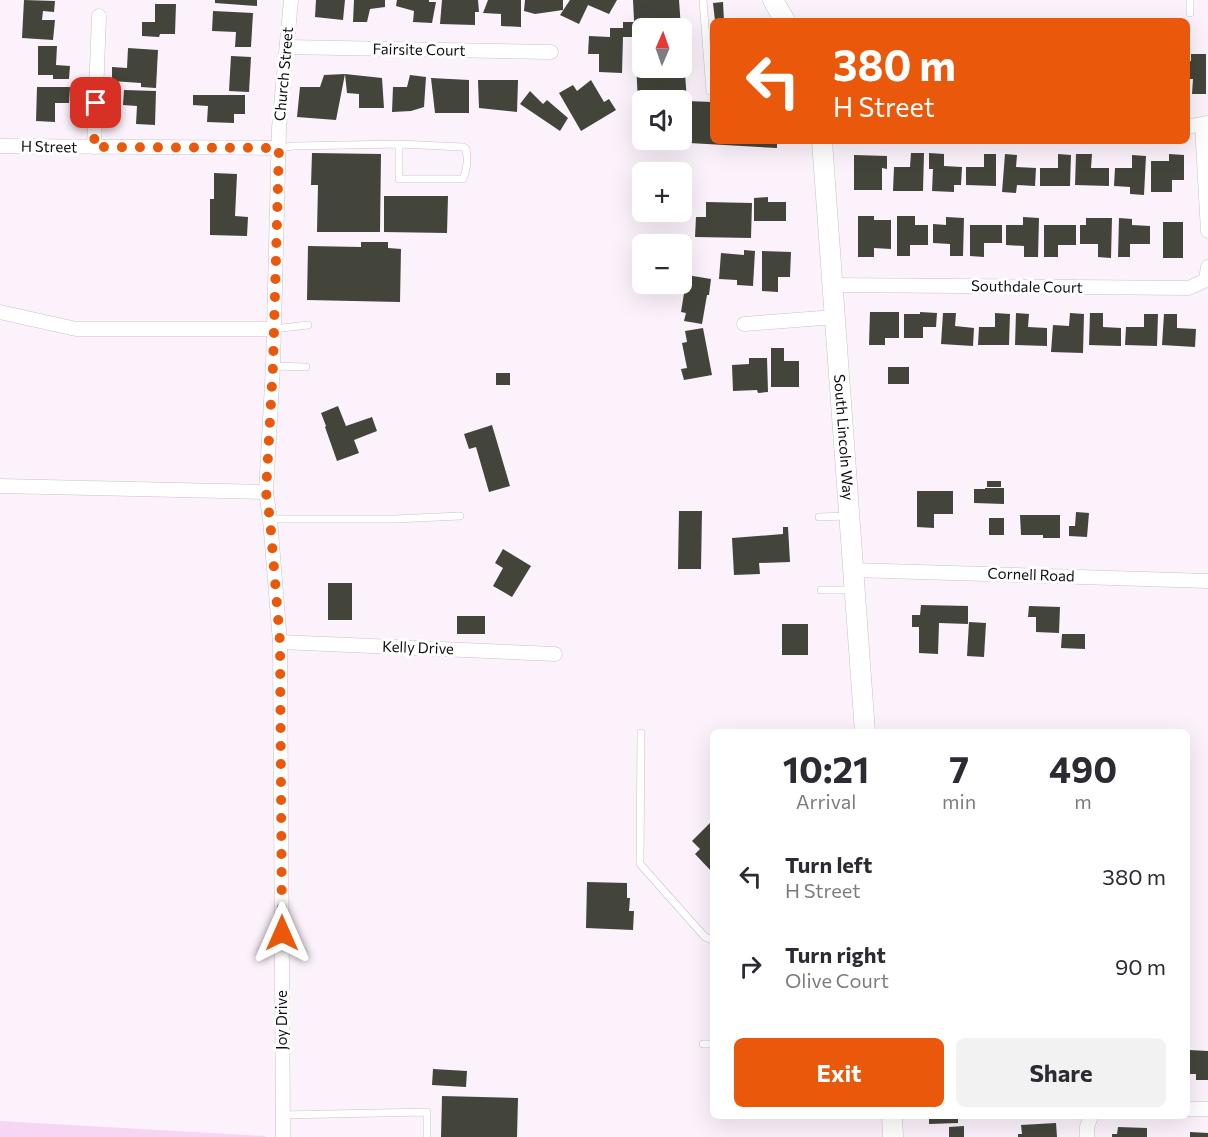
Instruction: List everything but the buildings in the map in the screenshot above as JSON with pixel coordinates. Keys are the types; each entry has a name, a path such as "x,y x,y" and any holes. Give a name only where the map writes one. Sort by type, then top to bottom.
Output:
{"main road":[{"path":"773,0 783,18"},
{"name":"South Lincoln Way","path":"822,144 865,729"},
{"path":"892,1119 893,1137"}],"street":[{"name":"Church Street","path":"279,148 291,0"},
{"path":"94,147 99,16"},
{"name":"Fairsite Court","path":"287,47 551,52"},
{"path":"1190,126 1205,124 1208,231"},
{"name":"H Street","path":"0,146 279,148"},
{"name":"Joy Drive","path":"279,148 273,366 266,492 280,642 283,1137"},
{"name":"Southdale Court","path":"833,285 1189,288 1206,280 1208,267"},
{"path":"0,312 76,329 274,329"},
{"path":"744,324 835,317"},
{"path":"0,486 266,492"},
{"name":"Cornell Road","path":"853,570 1208,580"},
{"name":"Kelly Drive","path":"280,642 555,654"},
{"path":"1190,1109 1208,1109"},
{"path":"1087,1137 1090,1119"}],"lane":[{"path":"703,0 710,91"},
{"path":"1190,0 1190,13"},
{"path":"279,148 399,144 463,147 466,149 464,179 399,178 399,144"},
{"path":"274,329 308,325"},
{"path":"273,366 306,367"},
{"path":"270,519 395,519 460,516"},
{"path":"819,517 849,516"},
{"path":"821,590 855,590"},
{"path":"641,733 640,864 705,937 710,939"},
{"path":"703,1044 710,1044"},
{"path":"283,1115 427,1112 427,1137"}],"shaded area":[{"path":"0,1121 265,1136 265,1137 0,1137"}],"route":[{"path":"96,103 94,147 279,148 273,366 266,492 280,642 282,933"}]}
